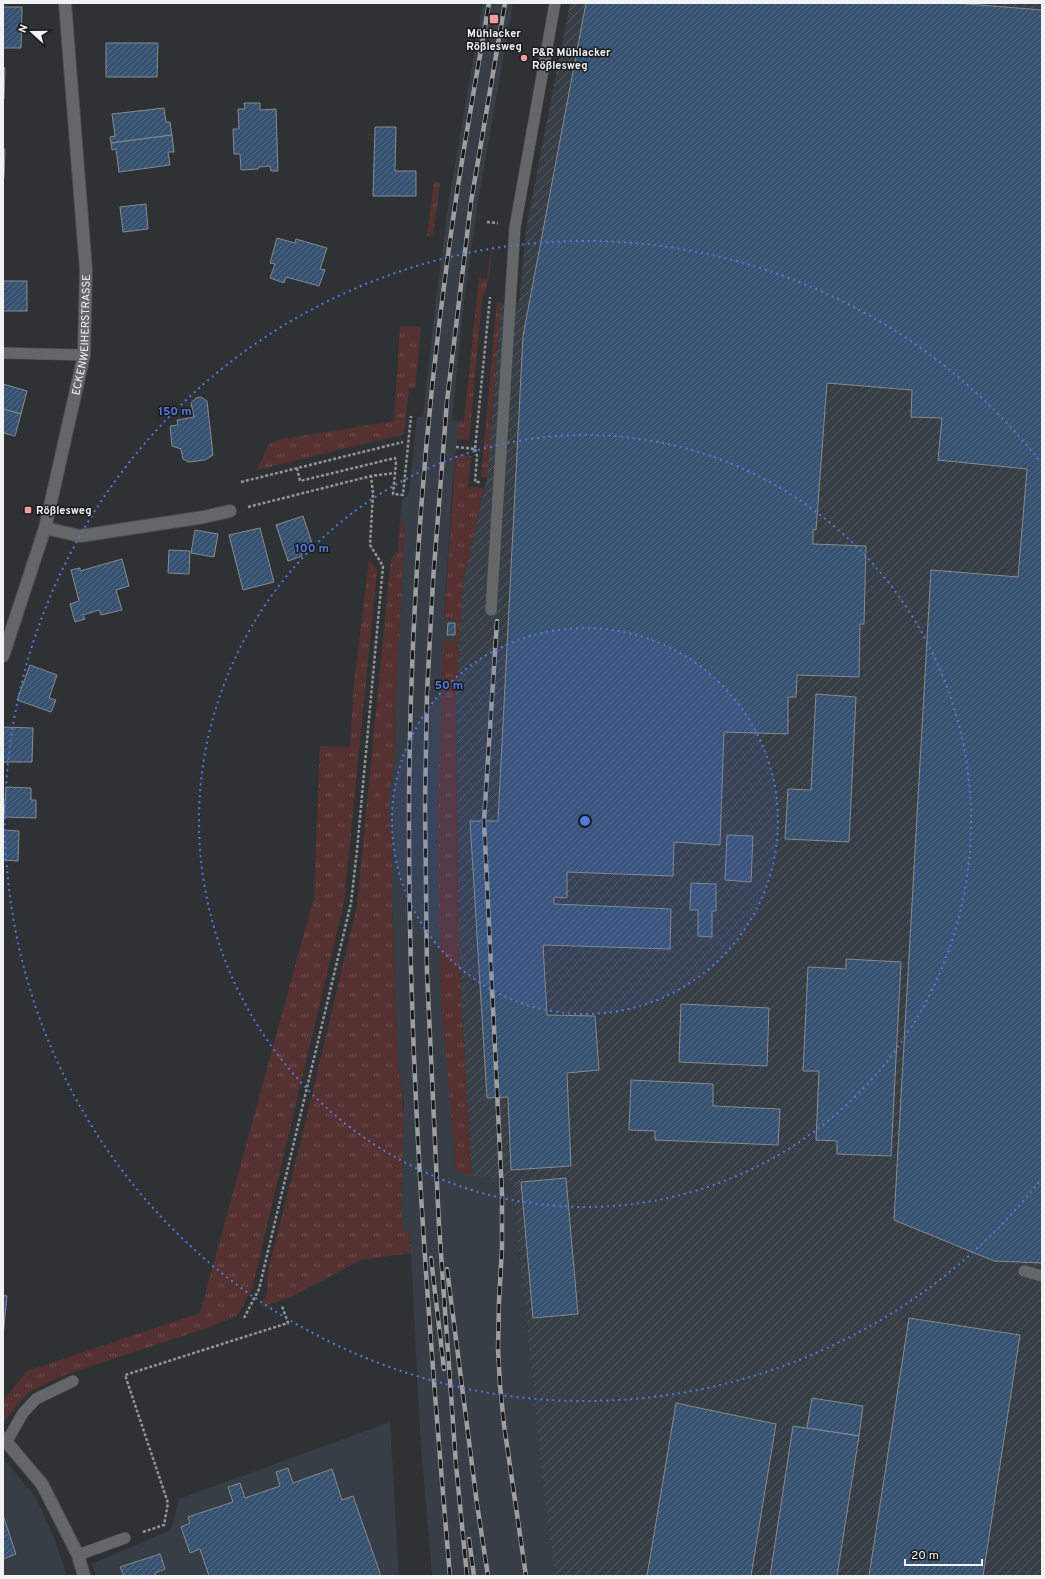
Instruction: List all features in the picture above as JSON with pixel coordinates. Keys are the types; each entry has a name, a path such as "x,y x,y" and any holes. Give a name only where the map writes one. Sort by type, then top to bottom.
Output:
{"street":[{"name":"ECKENWEIHERSTRASSE","path":"3,656 46,528 84,355 86,270 65,3"},
{"path":"46,528 80,536 204,517 230,511"},
{"path":"5,1440 42,1484 78,1555 84,1576"}],"lane":[{"path":"491,610 515,227 555,3"},
{"path":"3,353 84,355"},
{"path":"1024,1271 1042,1276"},
{"path":"5,1440 23,1413 36,1399 73,1381"},
{"path":"78,1555 125,1538"}],"path":[{"path":"475,476 477,456 475,448 489,301"},
{"path":"297,468 300,481 395,458 393,494 403,495 411,416"},
{"path":"241,482 403,442"},
{"path":"456,447 475,448"},
{"path":"230,511 371,476 395,473"},
{"path":"244,1318 258,1289 350,903 357,850 383,566 370,545 373,493 371,476"},
{"path":"125,1538 164,1525 168,1503 125,1376 288,1323 282,1306"}],"shaded area":[{"path":"483,3 513,3 478,202 464,302 452,420 459,421 452,490 444,619 456,620 455,643 443,642 456,1170 472,1176 512,1181 543,1488 555,1576 432,1576 420,1433 410,1235 403,1229 401,1200 404,1103 398,1064 392,904 392,835 389,815 389,795 395,757 396,693 405,525 400,519 402,500 409,493 417,417 423,417 449,199"},
{"path":"570,3 1042,3 1042,1576 555,1576 543,1488 512,1181 472,1176 461,1000 458,905 456,697 463,581 487,477 501,303 519,303 526,229"},
{"path":"390,1422 399,1576 96,1576 92,1564 171,1530 179,1499"},
{"path":"3,1460 10,1466 37,1500 53,1535 67,1576 3,1576"}],"green space":[{"path":"434,182 440,183 433,236 427,236"},
{"path":"492,241 489,279 482,300 469,440 457,439 459,421 464,421 479,278 487,279"},
{"path":"497,301 501,303 487,477 481,477"},
{"path":"400,326 421,327 415,388 409,388 404,434 257,470 269,444 282,439 394,421"},
{"path":"456,454 471,456 468,487 484,488 463,581 456,697 458,905 461,1000 472,1176 456,1170 441,1001 438,805 443,642 455,642 456,620 444,619"},
{"path":"400,519 405,525 396,693 395,757 389,795 389,815 392,835 392,904 398,1064 404,1119 401,1200 403,1229 410,1235 411,1253 361,1260 291,1297 261,1307 267,1291 268,1271 303,1133 357,906 390,568 392,556 398,552"},
{"path":"369,560 377,570 344,902 252,1288 238,1315 213,1326 64,1375 29,1392 4,1422 3,1401 27,1371 200,1313 314,897 320,746 350,747 354,684"}],"building":[{"path":"586,3 955,3 1042,10 1042,1263 994,1261 894,1220 931,570 1018,577 1027,469 938,460 942,418 911,417 912,390 827,383 816,530 813,529 813,544 866,546 864,624 860,624 859,677 797,675 796,697 788,697 788,734 724,732 720,845 674,842 673,876 567,872 567,898 554,897 554,904 671,909 670,949 543,945 547,1015 595,1016 599,1070 567,1073 571,1166 511,1170 508,1097 487,1098 470,821 498,821 523,336"},
{"path":"3,7 22,7 21,48 3,48"},
{"path":"106,43 158,43 157,77 106,77"},
{"path":"3,68 5,68 4,99 3,99"},
{"path":"244,103 260,103 260,110 276,109 278,171 271,171 270,166 259,167 258,169 241,170 240,154 234,154 233,129 239,129 238,109 245,109"},
{"path":"164,108 166,122 170,122 172,135 111,143 110,137 115,136 112,114"},
{"path":"375,127 396,127 395,171 416,171 416,196 373,196"},
{"path":"172,135 174,152 168,152 170,165 119,172 116,149 112,150 111,143"},
{"path":"3,149 5,149 4,178 3,178"},
{"path":"146,204 148,229 123,232 120,207"},
{"path":"277,238 295,243 296,239 327,248 320,269 325,270 319,286 286,277 284,283 270,278 275,264 270,263"},
{"path":"3,281 27,281 27,311 3,311"},
{"path":"3,384 27,391 21,414 3,409"},
{"path":"201,397 207,401 213,455 205,460 189,462 183,459 181,449 172,446 170,426 178,425 177,420 194,417 191,403 196,398"},
{"path":"3,409 21,414 15,436 3,433"},
{"path":"303,516 313,546 301,550 302,556 288,561 276,525"},
{"path":"260,528 274,582 243,590 229,535"},
{"path":"195,530 218,534 214,557 191,553"},
{"path":"169,550 190,551 189,574 168,573"},
{"path":"122,559 129,586 116,590 122,610 101,615 99,610 83,615 85,619 75,622 70,604 79,601 71,570 80,568 80,571"},
{"path":"448,623 455,623 455,635 447,635"},
{"path":"30,665 57,675 49,698 56,700 51,712 17,700"},
{"path":"816,694 856,697 849,842 785,839 788,789 811,790"},
{"path":"3,727 33,728 32,762 3,762"},
{"path":"6,787 31,788 31,800 36,800 36,818 4,817"},
{"path":"3,830 19,831 18,861 3,860"},
{"path":"727,835 753,836 751,882 725,880"},
{"path":"691,883 716,884 716,911 712,911 712,937 698,936 698,910 690,910"},
{"path":"846,959 901,962 891,1156 837,1154 837,1141 816,1140 819,1071 803,1071 808,967 846,969"},
{"path":"681,1004 769,1008 767,1066 679,1062"},
{"path":"631,1080 713,1084 713,1106 780,1109 778,1145 655,1140 655,1131 629,1130"},
{"path":"566,1178 578,1314 533,1318 521,1182"},
{"path":"3,1295 7,1296 3,1336"},
{"path":"909,1318 1020,1335 983,1576 869,1576"},
{"path":"812,1398 863,1406 859,1436 807,1428"},
{"path":"676,1403 776,1424 751,1576 647,1576"},
{"path":"793,1426 859,1436 837,1576 770,1576"},
{"path":"288,1468 293,1483 332,1469 342,1500 353,1496 381,1576 209,1576 200,1549 190,1553 181,1527 190,1523 188,1517 233,1502 228,1487 240,1483 245,1498 280,1486 276,1472"},
{"path":"3,1515 16,1554 3,1559"},
{"path":"160,1554 165,1569 155,1573 156,1576 124,1576 120,1567"}],"railway":[{"path":"450,1576 427,1288 416,1096 410,903 410,731 416,578 428,426 436,350 456,199 489,3"},
{"path":"467,1576 456,1465 439,1226 427,973 425,805 427,693 433,581 447,401 471,202 505,3"},
{"path":"497,621 484,821 502,1194 502,1248 498,1349 504,1425 526,1576"},
{"path":"431,1258 444,1369"},
{"path":"447,1269 477,1504 488,1576"},
{"path":"469,1539 474,1576"}],"place":[{"name":"Mühlacker Rößlesweg","path":"494,19"},
{"name":"P&R Mühlacker Rößlesweg","path":"524,58"},
{"name":"Rößlesweg","path":"28,510"}]}
